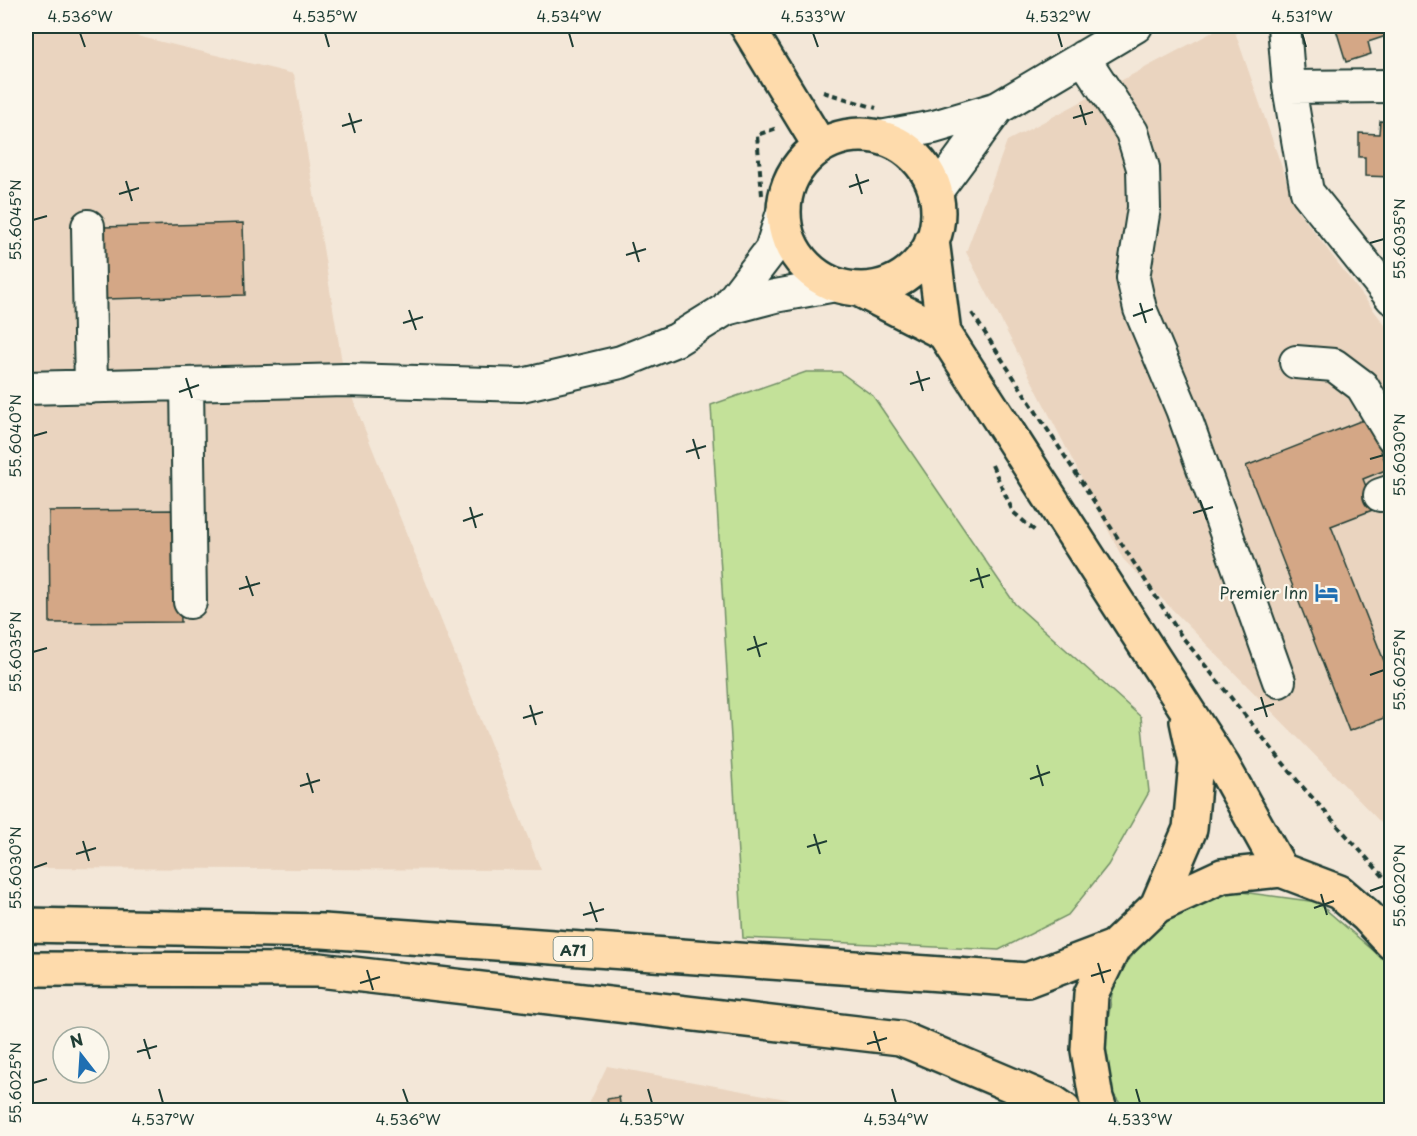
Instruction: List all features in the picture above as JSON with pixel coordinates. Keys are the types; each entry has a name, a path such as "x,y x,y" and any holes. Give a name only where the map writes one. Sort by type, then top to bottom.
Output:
{"main road":[{"path":"747,26 820,146"},
{"path":"847,287 881,286 903,276 920,260 932,240 937,217 935,193 928,174 915,157 899,145 881,124 860,135 839,137 820,146 800,163 788,187 783,212 788,239 799,259 815,274 944,333"},
{"path":"932,240 944,333 1223,766 1251,820 1281,870"},
{"path":"1157,906 1190,829 1196,763 1184,705"},
{"name":"A71","path":"1100,1110 1088,1050 1091,994 1114,947 1157,906 1222,876 1281,870 1339,892 1367,916 1392,943"},
{"name":"A71","path":"26,925 323,931 1027,980 1114,947"},
{"path":"26,969 319,970 900,1038 1054,1103 1064,1110"}],"street":[{"path":"881,124 934,127 998,108 1136,26"},
{"path":"1284,26 1289,87 1307,192 1392,298"},
{"path":"1083,57 1132,132 1143,168 1144,208 1133,278 1140,309 1182,409 1279,681"},
{"path":"1289,87 1392,86"},
{"path":"935,193 998,108"},
{"path":"726,309 771,250 783,212"},
{"path":"88,226 91,387"},
{"path":"26,388 345,380 522,385 621,362 676,340 726,309 775,296 847,287"},
{"path":"1296,362 1334,365 1362,386 1392,436"},
{"path":"187,384 190,602"}],"path":[{"path":"818,84 824,93 881,124"},
{"path":"971,310 975,320 1180,634 1300,784 1392,886"}],"shaded area":[{"path":"26,26 96,26 294,74 345,380 541,870 26,868"},
{"path":"1224,26 1233,26 1296,208 1391,333 1391,833 1123,559 966,252 1007,141"},
{"path":"607,1066 845,1110 586,1110"}],"green space":[{"path":"806,372 840,372 873,396 1015,604 1141,717 1149,792 1108,865 1068,915 999,950 743,938 711,405"},
{"path":"1219,889 1317,902 1390,965 1391,1110 1125,1110 1100,1076 1114,980 1157,923"}],"building":[{"path":"1335,26 1383,26 1386,36 1368,42 1371,54 1346,62"},
{"path":"1380,121 1392,122 1392,177 1365,176 1365,157 1359,157 1359,133 1379,134"},
{"path":"243,223 245,295 106,299 104,227"},
{"name":"Premier Inn","path":"1368,418 1388,469 1363,479 1375,509 1331,526 1384,661 1392,658 1392,715 1349,731 1246,466"},
{"path":"179,510 181,622 50,623 49,511"},
{"path":"619,1097 621,1110 609,1110 607,1099"}],"place":[{"name":"Premier Inn","path":"1326,592"}]}
